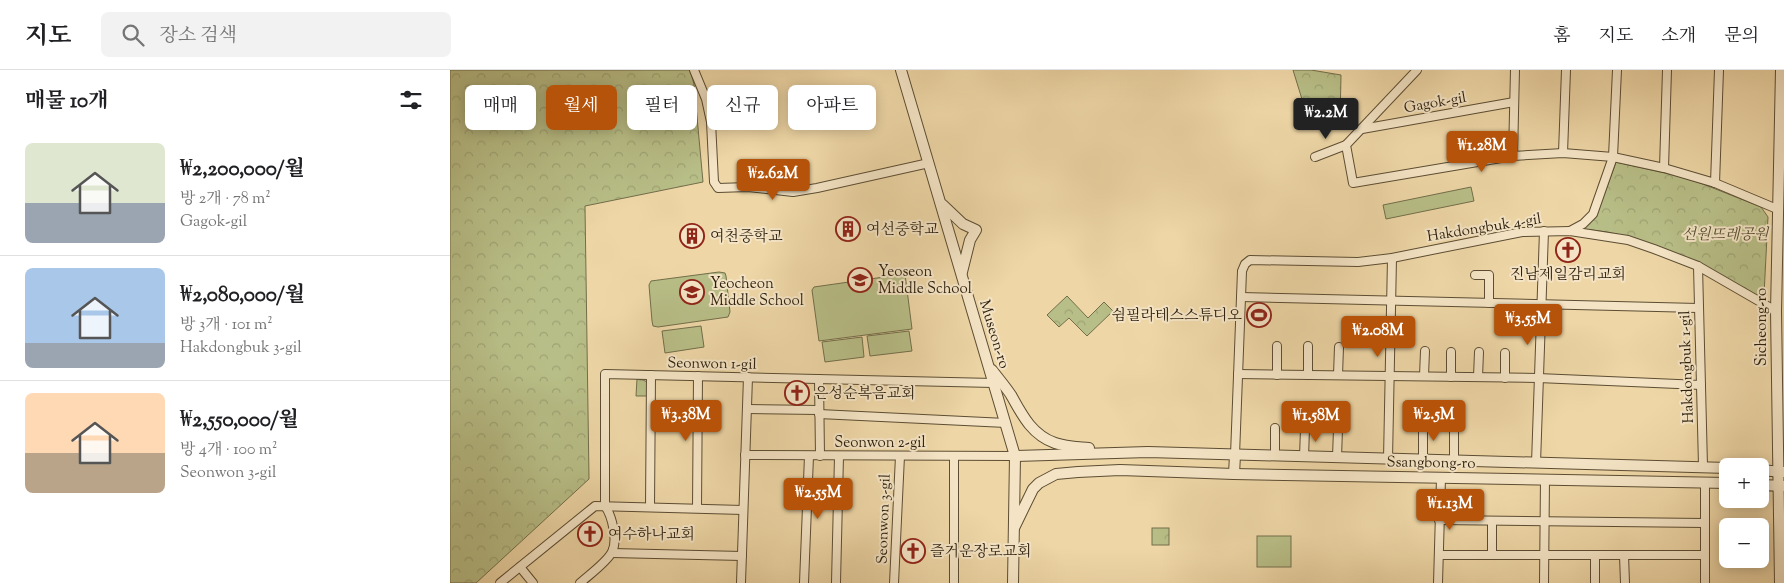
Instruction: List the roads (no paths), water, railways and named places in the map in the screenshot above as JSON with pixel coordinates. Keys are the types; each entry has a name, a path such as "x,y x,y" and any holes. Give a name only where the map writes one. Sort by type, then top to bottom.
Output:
{"street":[{"path":"694,70 706,99 712,130 714,182 720,189 748,187 793,192 929,163"},
{"name":"Museon-ro","path":"901,70 1016,456 1013,583"},
{"name":"Gagok-gil","path":"1346,145 1418,70"},
{"path":"1512,156 1515,70"},
{"path":"1563,153 1566,70"},
{"path":"1570,231 1583,224 1593,214 1613,157 1616,70"},
{"path":"1664,168 1667,70"},
{"path":"1715,183 1719,70"},
{"name":"Sicheong-ro","path":"1780,583 1781,472 1776,311 1782,112 1781,70"},
{"name":"Gagok-gil","path":"1362,129 1514,102"},
{"path":"1315,157 1346,145 1353,183 1512,156 1563,153 1613,157 1664,168 1715,183 1778,209"},
{"path":"940,203 963,224 976,230 971,236 961,273"},
{"path":"1536,463 1544,231"},
{"name":"Hakdongbuk 4-gil","path":"1234,474 1242,271 1245,264 1250,260 1358,262 1392,258 1522,232 1570,231 1628,240 1698,266 1776,311"},
{"path":"1388,459 1392,258"},
{"name":"Hakdongbuk 1-gil","path":"1698,266 1703,466"},
{"path":"1475,275 1490,275 1489,303"},
{"path":"1241,297 1698,308"},
{"path":"1277,346 1277,374"},
{"path":"1308,346 1308,375"},
{"path":"1338,375 1339,347"},
{"path":"1424,376 1425,351"},
{"path":"1451,352 1451,377"},
{"path":"1478,377 1479,352"},
{"path":"1505,378 1506,352"},
{"path":"988,364 1010,394 1028,424 1045,438 1071,447 1148,452"},
{"name":"Seonwon 1-gil","path":"605,506 605,374 994,382"},
{"path":"1238,374 1538,378 1701,385"},
{"path":"650,507 651,375"},
{"path":"697,508 698,376"},
{"path":"741,583 748,377"},
{"path":"819,379 820,456"},
{"path":"747,409 1006,423"},
{"path":"1423,423 1423,460"},
{"path":"1454,424 1454,461"},
{"path":"1275,456 1276,428"},
{"path":"1304,456 1305,429"},
{"path":"1337,458 1338,429"},
{"name":"Ssangbong-ro","path":"1016,456 1148,452 1719,467"},
{"name":"Seonwon 2-gil","path":"745,455 1016,456"},
{"path":"804,583 809,456"},
{"path":"836,583 839,456"},
{"name":"Seonwon 3-gil","path":"894,583 900,456"},
{"path":"954,456 954,583"},
{"name":"Ssangbong-ro","path":"1014,528 1033,489 1039,483 1056,474 1120,470 1234,474 1719,483"},
{"path":"1438,583 1441,478"},
{"path":"1544,583 1545,479"},
{"path":"1705,482 1705,583"},
{"path":"500,583 594,506 744,510"},
{"path":"580,583 612,553 614,543 613,525 605,506"},
{"path":"1440,520 1705,523"},
{"path":"1492,522 1492,555"},
{"path":"612,553 742,556"},
{"path":"1438,555 1705,555"},
{"path":"1595,555 1595,583"},
{"path":"1624,555 1625,583"},
{"path":"520,566 533,583"}],"place":[{"name":"여선중학교","path":"848,229"},
{"name":"여천중학교","path":"692,236"},
{"name":"진남제일감리교회","path":"1568,250"},
{"name":"Yeoseon Middle School","path":"860,280"},
{"name":"Yeocheon Middle School","path":"692,292"},
{"name":"쉼필라테스스튜디오","path":"1259,315"},
{"name":"은성순복음교회","path":"797,393"},
{"name":"여수하나교회","path":"590,534"},
{"name":"즐거운장로교회","path":"913,551"}],"park label":[{"name":"선원뜨레공원","path":"1725,234"}]}
